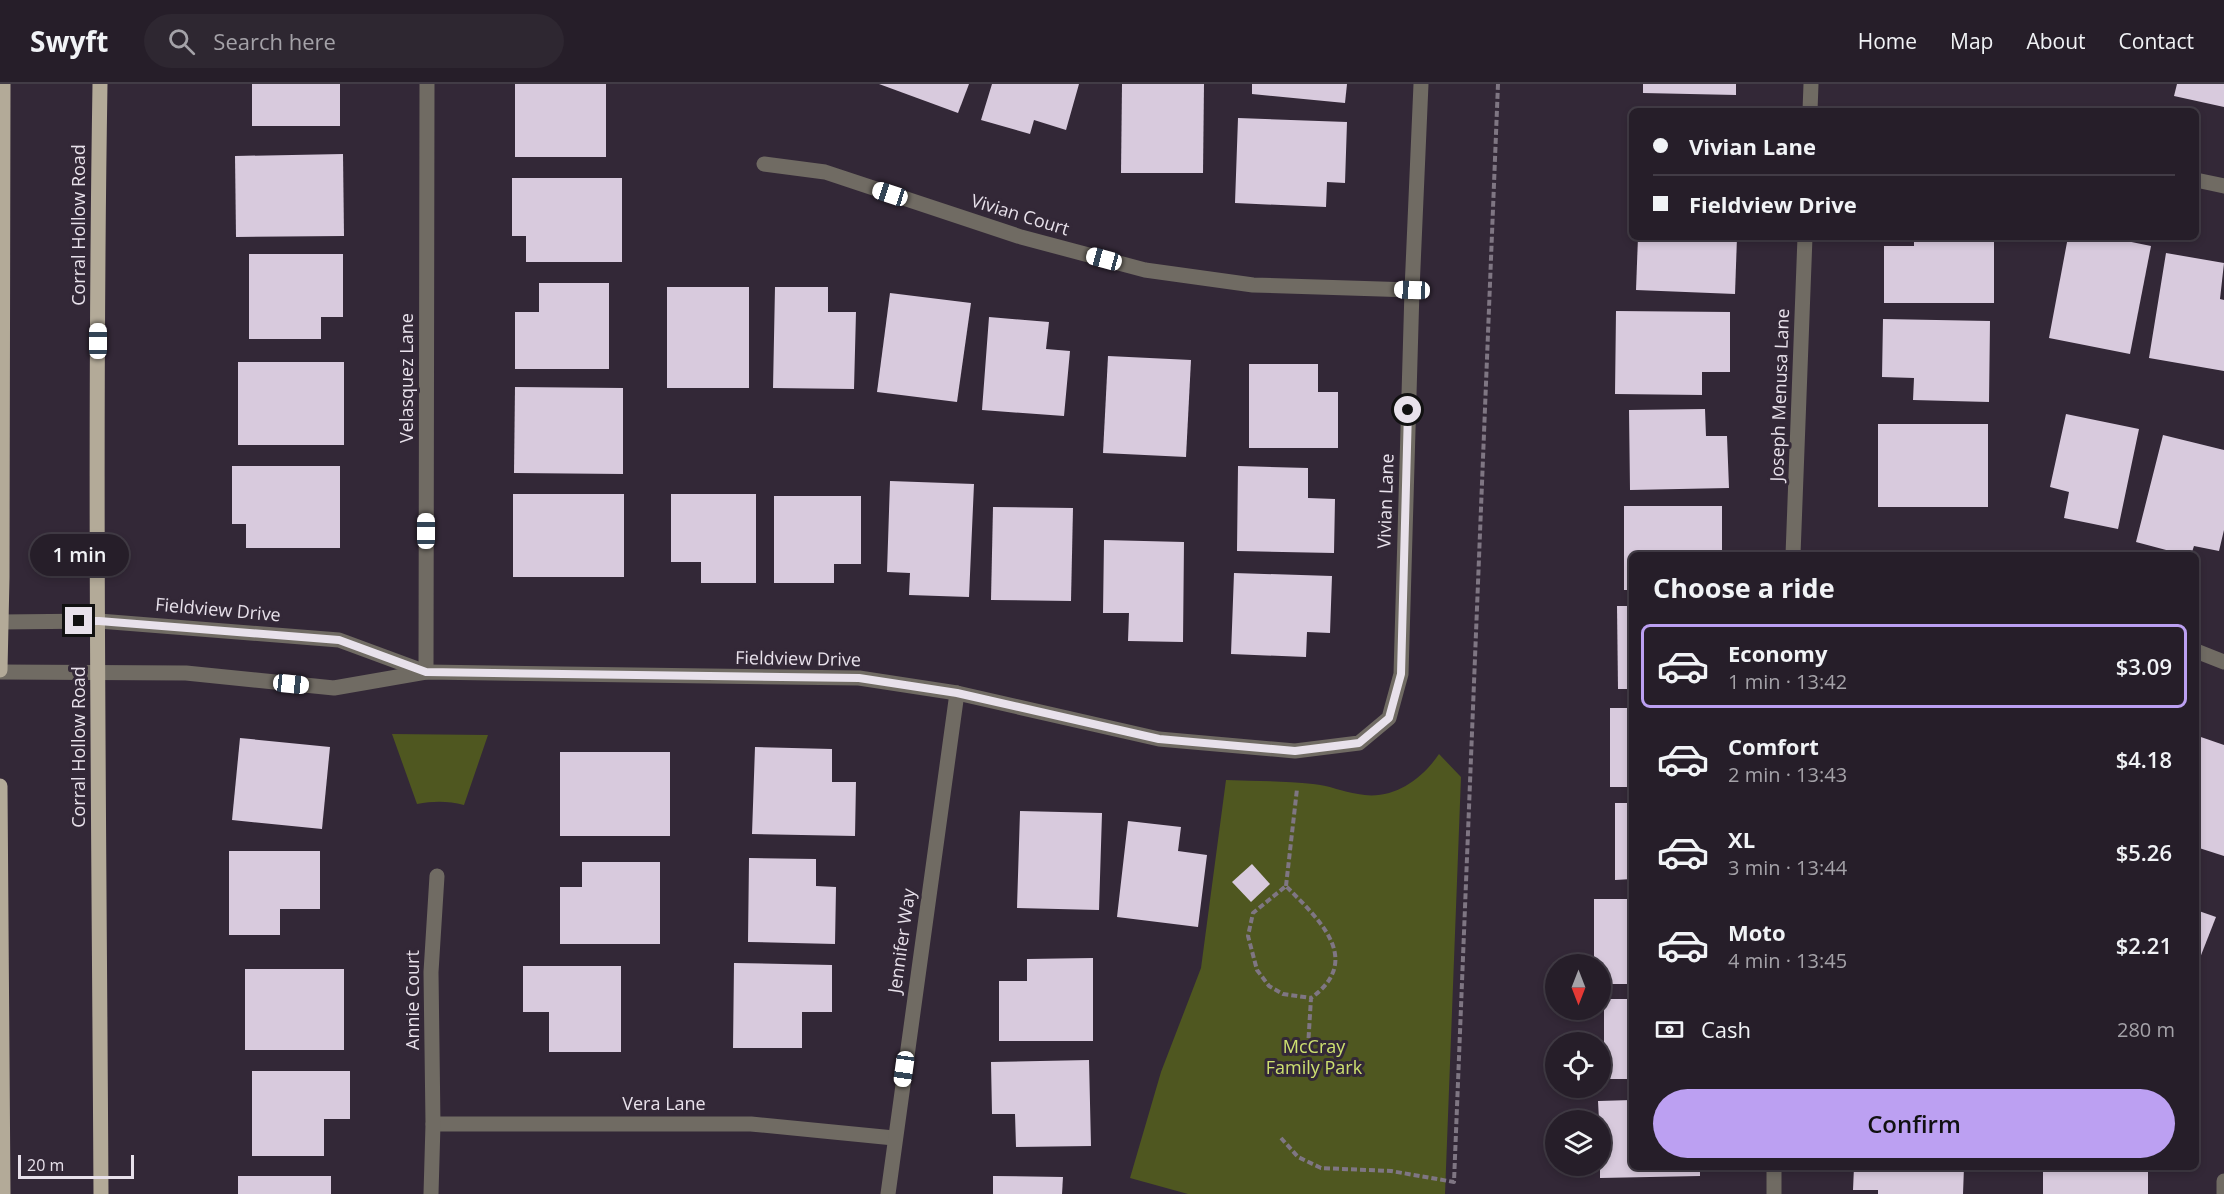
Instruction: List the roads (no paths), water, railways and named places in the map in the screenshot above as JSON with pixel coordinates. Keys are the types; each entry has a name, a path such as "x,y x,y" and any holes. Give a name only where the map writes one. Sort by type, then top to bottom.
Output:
{"main road":[{"path":"0,671 3,84"},
{"name":"Corral Hollow Road","path":"100,84 98,248 101,1194"},
{"path":"0,786 3,1194"}],"street":[{"name":"Velasquez Lane","path":"426,672 427,84"},
{"name":"Vivian Lane","path":"1234,746 1295,751 1359,743 1389,718 1401,674 1412,290 1421,84"},
{"path":"1810,108 1811,84"},
{"name":"Vivian Court","path":"764,164 825,172 1021,237 1145,270 1253,285 1412,290"},
{"path":"2199,181 2224,186"},
{"name":"Joseph Menusa Lane","path":"1793,552 1805,240"},
{"name":"Fieldview Drive","path":"1,622 99,621 339,640 426,672"},
{"path":"2199,652 2224,662"},
{"name":"Fieldview Drive","path":"0,671 186,673 334,688 426,672 859,678 957,693 1159,739 1234,746"},
{"name":"Jennifer Way","path":"888,1194 957,693"},
{"name":"Annie Court","path":"431,1194 433,1124 431,972 437,876"},
{"name":"Vera Lane","path":"433,1124 751,1124 894,1138"},
{"path":"1774,1170 1774,1194"},
{"path":"2224,1181 2224,1194"}],"park label":[{"name":"McCray Family Park","path":"1314,1057"}]}
